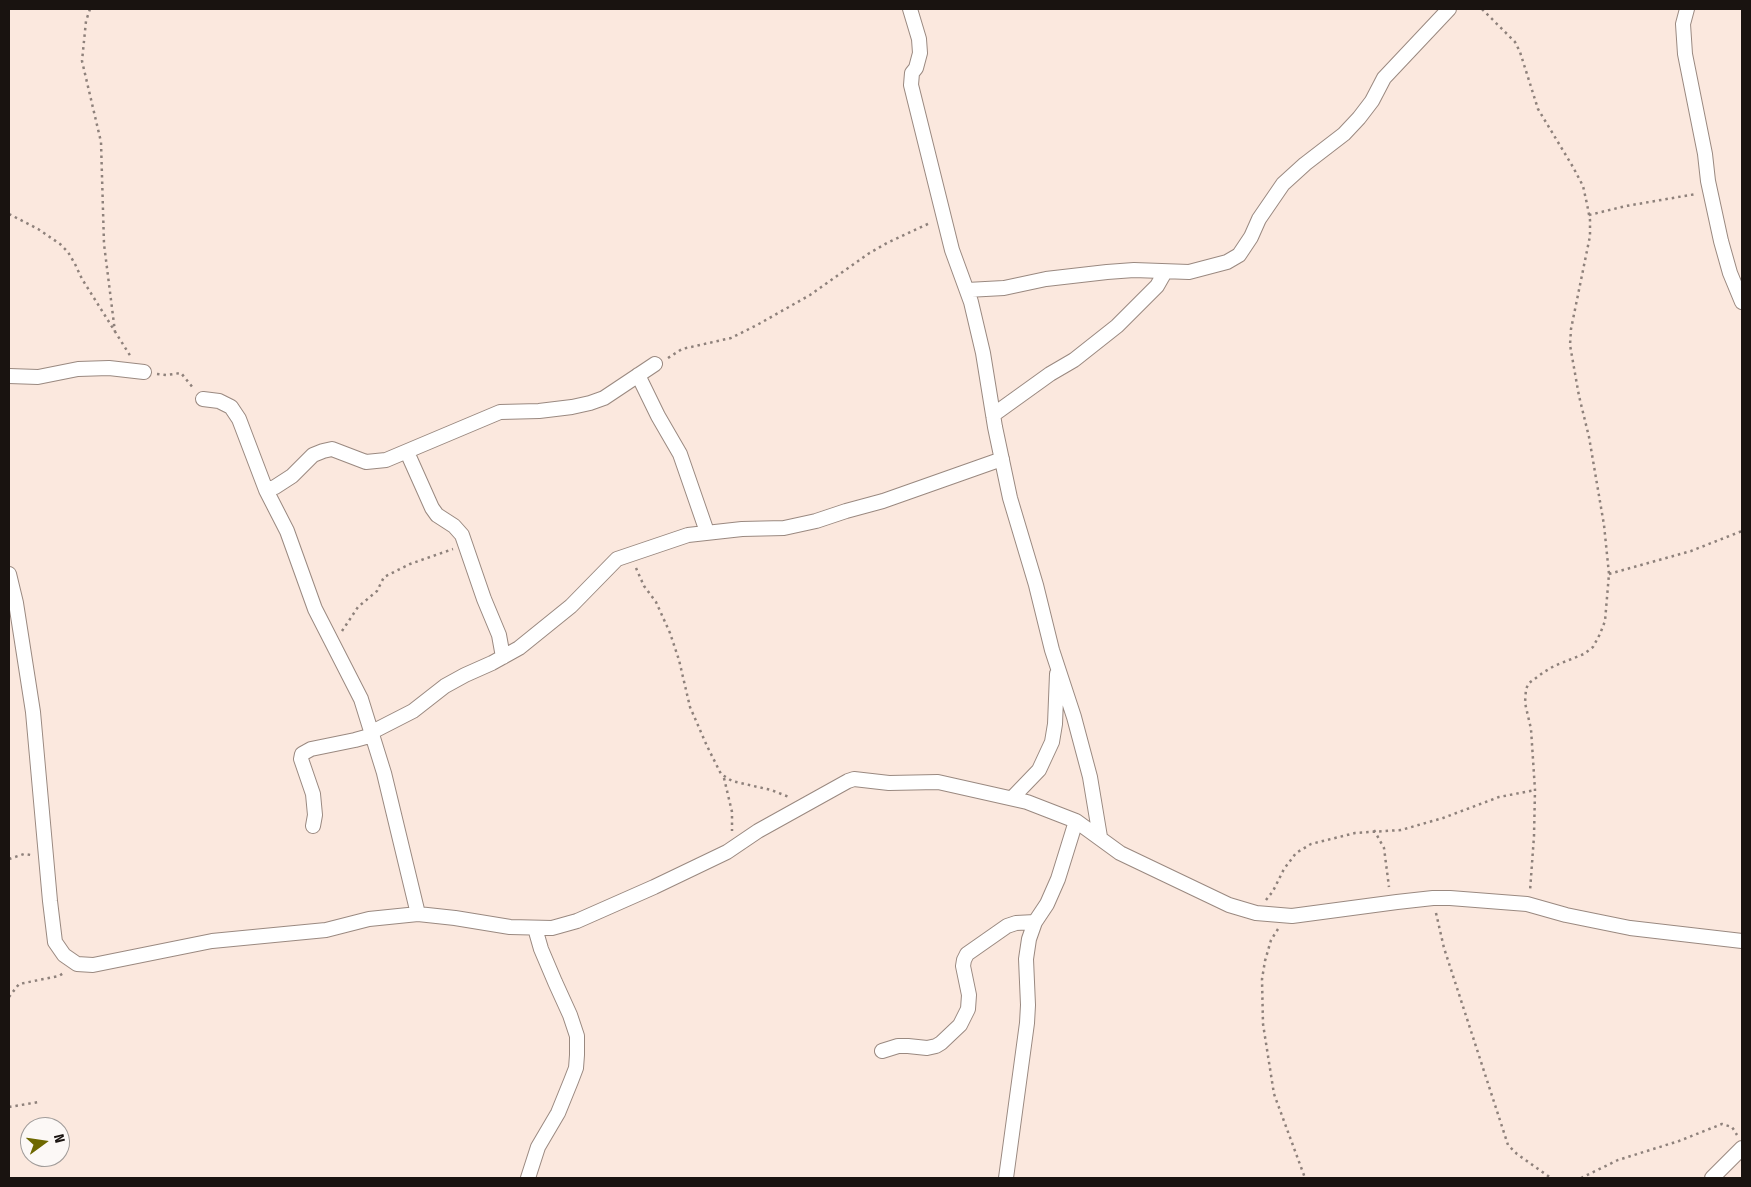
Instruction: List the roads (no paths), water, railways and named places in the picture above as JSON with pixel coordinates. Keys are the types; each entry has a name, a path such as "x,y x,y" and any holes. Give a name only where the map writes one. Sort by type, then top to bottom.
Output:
{"street":[{"path":"910,9 919,39 920,53 916,68 912,73 911,85 952,250 971,302 983,353 993,415 1010,498 1090,777 1100,837"},
{"path":"967,290 1004,288 1046,279 1107,272 1134,270 1190,272 1228,262 1239,255 1251,237 1259,219 1283,184 1304,164 1344,134 1360,118 1372,101 1384,78 1449,9"},
{"path":"1687,9 1682,24 1685,54 1705,154 1710,193 1730,273 1742,302"},
{"path":"993,415 1050,374 1074,360 1117,326 1157,286 1165,272"},
{"path":"266,490 275,487 292,476 313,455 323,451 332,449 340,451 366,462 386,460 500,412 539,411 590,403 604,398 656,364"},
{"path":"9,376 38,376 78,369 109,368 144,372"},
{"path":"638,375 658,416 680,454 707,532"},
{"path":"203,399 219,401 231,407 239,419 266,490 286,531 315,609 361,699 384,773 418,914"},
{"path":"406,452 432,508 437,515 454,526 462,535 467,545 484,599 499,634 503,656"},
{"path":"313,826 315,815 313,794 301,759 302,754 312,749 355,740 373,733 413,711 445,686 519,648 553,622 617,559 688,535 742,529 784,528 816,521 883,501 1002,459"},
{"path":"9,574 16,603 34,712 55,942 64,955 77,964 94,965 212,942 326,930 369,919 418,914 510,927 552,928 578,921 727,852 758,831 848,780 854,779 889,783 938,782 1013,798 1076,822 1120,852 1137,861 1229,905 1256,913 1292,916 1433,898 1527,904 1566,915 1630,928 1742,942"},
{"path":"1013,798 1040,770 1052,742 1055,724 1058,668"},
{"path":"1006,1178 1027,1023 1026,959 1029,939 1035,922 1058,879 1076,822"},
{"path":"882,1051 898,1046 927,1048 941,1043 960,1025 968,1009 969,995 964,966 967,954 1007,926 1016,923 1035,922"},
{"path":"528,1178 538,1147 558,1114 572,1081 577,1055 577,1036 570,1015 541,949 535,928"},
{"path":"1712,1178 1740,1143"}]}
